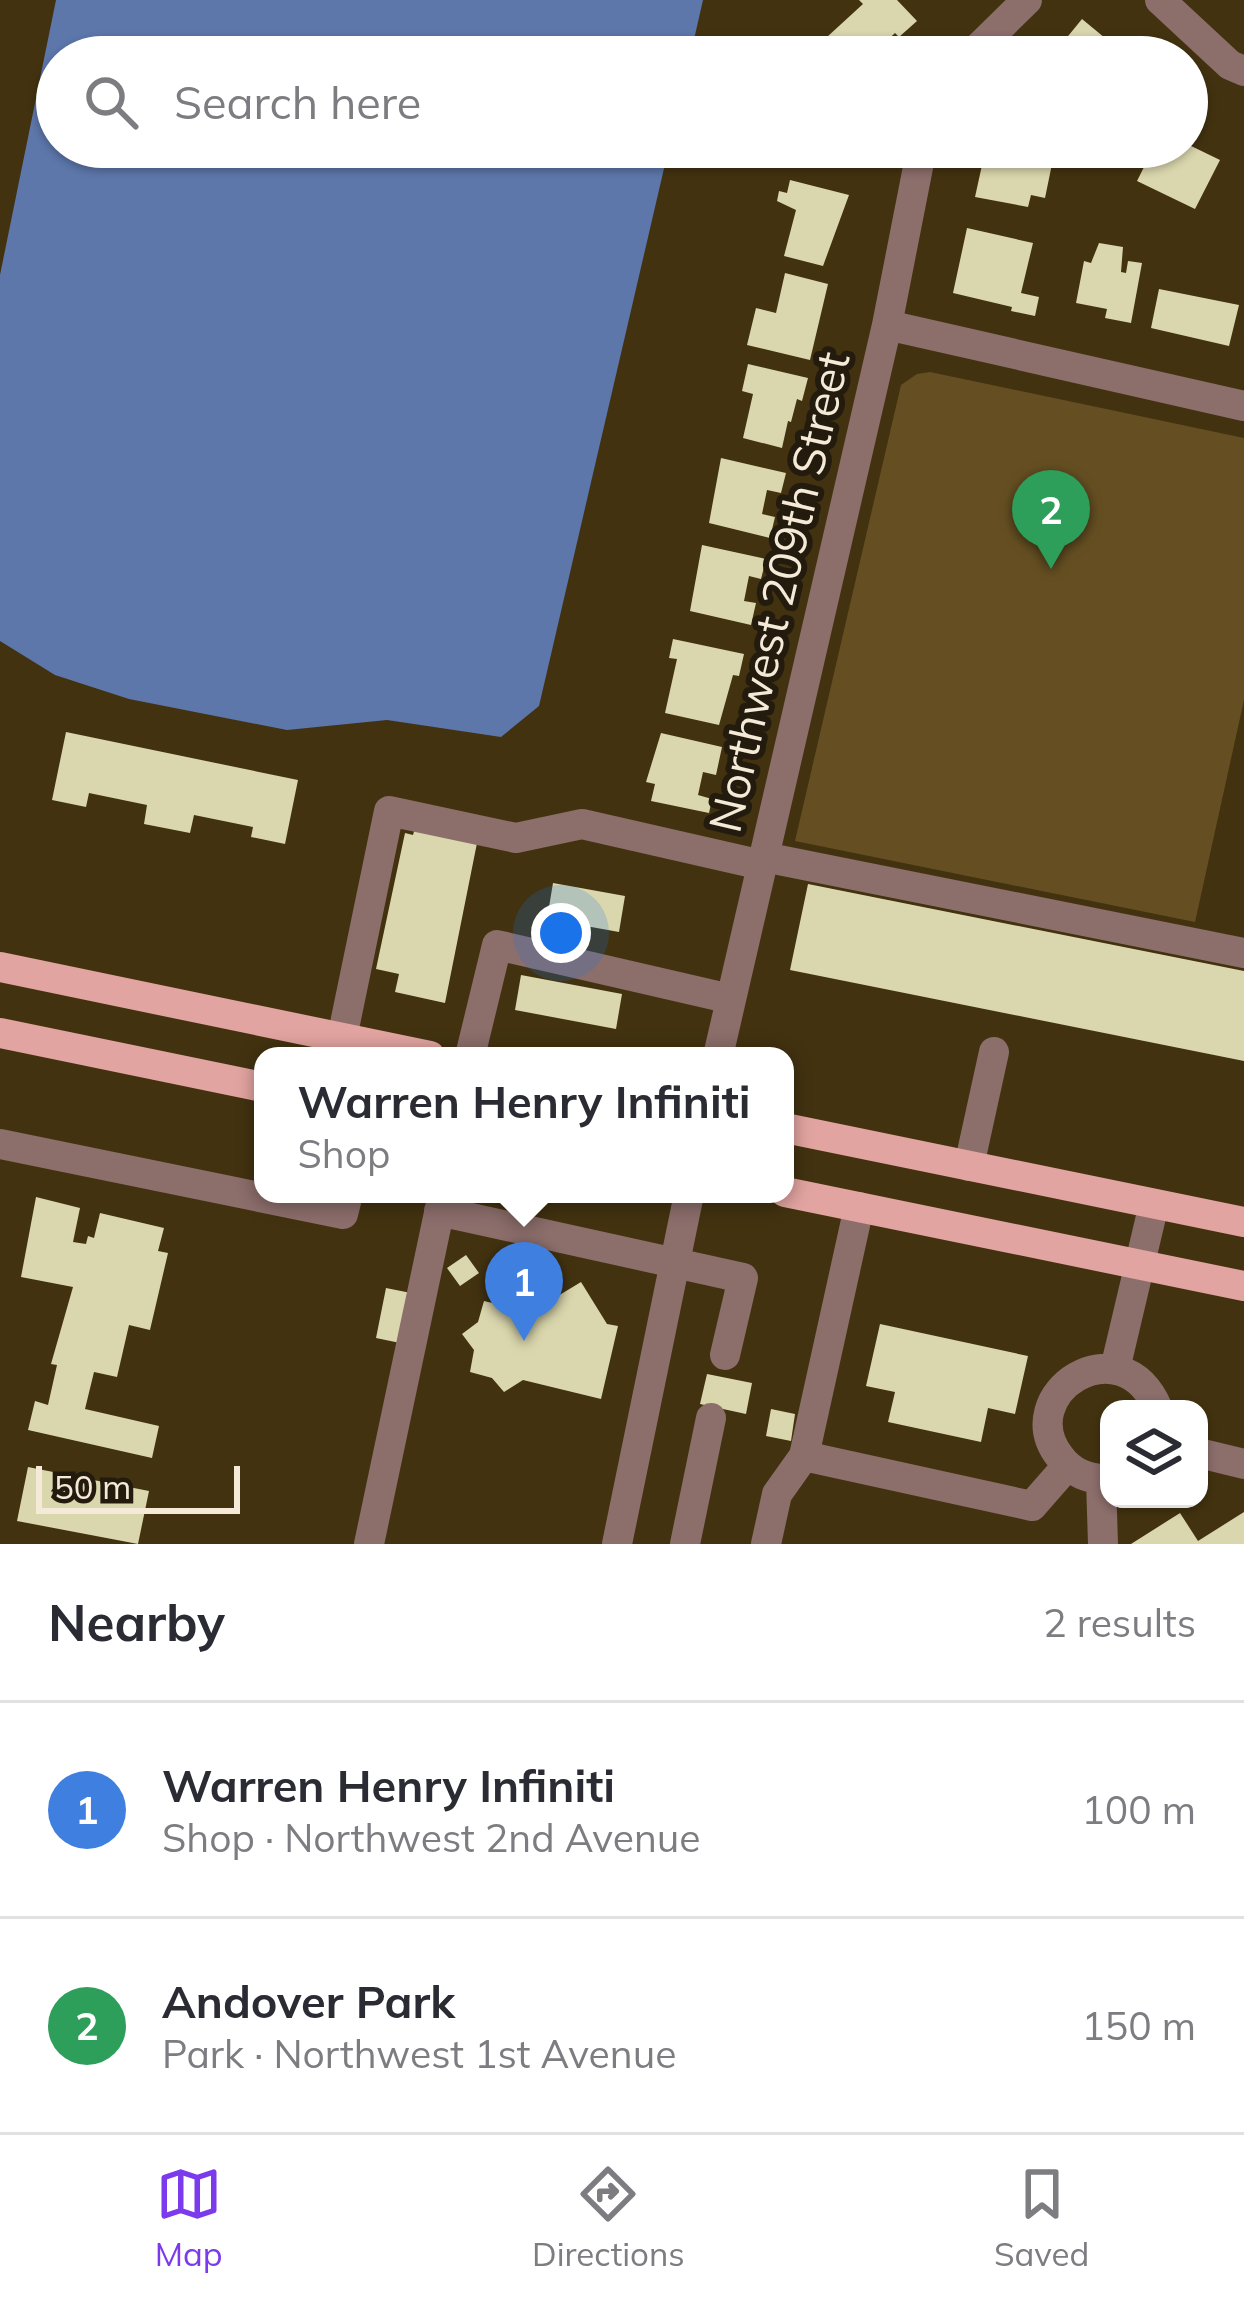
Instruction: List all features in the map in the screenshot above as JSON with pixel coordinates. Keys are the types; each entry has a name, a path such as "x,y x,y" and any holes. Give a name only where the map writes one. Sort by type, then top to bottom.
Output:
{"main road":[{"path":"0,967 386,1047"},
{"path":"0,1033 254,1085"},
{"path":"794,1130 1244,1222"},
{"path":"794,1194 1244,1286"}],"street":[{"path":"990,36 1027,0"},
{"path":"1160,0 1199,36"},
{"path":"1208,45 1244,71"},
{"name":"Northwest 209th Street","path":"720,1047 918,168"},
{"path":"886,325 1244,406"},
{"path":"342,1038 388,811 516,838 582,824 1244,953"},
{"path":"472,1047 497,945 731,999"},
{"path":"969,1166 994,1052"},
{"path":"0,1144 254,1196"},
{"path":"289,1203 343,1214 346,1203"},
{"path":"369,1544 441,1203 743,1278 725,1355"},
{"path":"617,1544 687,1203"},
{"path":"1115,1369 1154,1204"},
{"path":"766,1544 777,1494 804,1456 860,1207"},
{"path":"1100,1478 1067,1466 1055,1451 1049,1414 1055,1396 1084,1372 1115,1369 1137,1378 1154,1400"},
{"path":"685,1544 711,1418"},
{"path":"1208,1455 1244,1464"},
{"path":"804,1456 1032,1506 1067,1466"},
{"path":"1103,1544 1104,1508"}],"shaded area":[{"path":"930,372 1244,438 1244,700 1195,922 795,841 901,385"}],"water":[{"path":"56,0 703,0 695,36 49,36"},
{"path":"36,98 36,168 664,168 539,706 501,737 387,720 287,730 129,699 55,675 0,641 0,275"}],"building":[{"path":"859,0 897,0 917,21 900,36 828,36 863,4"},
{"path":"1082,19 1103,36 1068,36"},
{"path":"1208,154 1220,160 1195,209 1137,181 1144,168 1208,168"},
{"path":"981,168 1051,168 1045,198 1031,195 1028,207 975,197"},
{"path":"790,180 849,195 823,266 784,256 796,210 777,201 779,191 787,193"},
{"path":"967,228 1033,243 1021,293 1039,297 1035,316 953,293"},
{"path":"1099,243 1123,247 1121,272 1126,273 1128,261 1142,263 1131,323 1105,318 1107,309 1076,303 1084,261 1091,263"},
{"path":"785,273 828,284 810,360 747,345 756,308 776,313"},
{"path":"1159,289 1239,305 1229,346 1151,328"},
{"path":"748,364 808,378 802,401 797,399 788,421 782,448 743,438 753,394 742,391"},
{"path":"721,458 786,473 781,493 767,490 762,514 775,517 770,538 709,523"},
{"path":"702,545 766,559 761,579 749,576 744,601 756,603 751,625 690,611"},
{"path":"673,639 744,654 719,725 665,713 677,659 669,658"},
{"path":"66,732 298,780 285,844 251,837 253,827 194,815 190,833 144,824 147,805 89,793 86,807 52,800"},
{"path":"661,733 722,747 716,775 703,772 698,795 712,799 709,813 651,801 655,784 646,782"},
{"path":"415,828 477,843 445,1003 395,992 399,974 376,969 405,833 413,835"},
{"path":"553,883 625,896 619,932 547,919"},
{"path":"808,884 1244,971 1244,1061 790,970"},
{"path":"521,975 622,994 616,1029 515,1010"},
{"path":"36,1197 80,1208 73,1242 86,1244 88,1236 94,1238 100,1213 164,1228 158,1251 168,1253 150,1330 129,1325 117,1377 94,1372 85,1409 159,1426 152,1458 28,1430 35,1401 48,1405 57,1365 51,1364 73,1287 21,1277"},
{"path":"466,1255 479,1273 460,1286 447,1268"},
{"path":"581,1282 607,1324 618,1326 601,1399 523,1380 504,1392 492,1378 470,1372 474,1350 462,1334 478,1322 484,1301 505,1306 522,1293 533,1311"},
{"path":"386,1288 411,1293 400,1343 376,1338"},
{"path":"880,1324 1028,1356 1015,1414 988,1408 981,1442 888,1422 895,1392 866,1386"},
{"path":"707,1374 752,1383 746,1414 700,1404"},
{"path":"771,1409 795,1414 791,1441 766,1436"},
{"path":"28,1467 149,1491 138,1544 17,1521"},
{"path":"1244,1512 1244,1544 1131,1544 1180,1513 1198,1541"}],"place":[{"name":"Andover Park","path":"1051,569"},
{"name":"Warren Henry Infiniti","path":"524,1341"}]}
